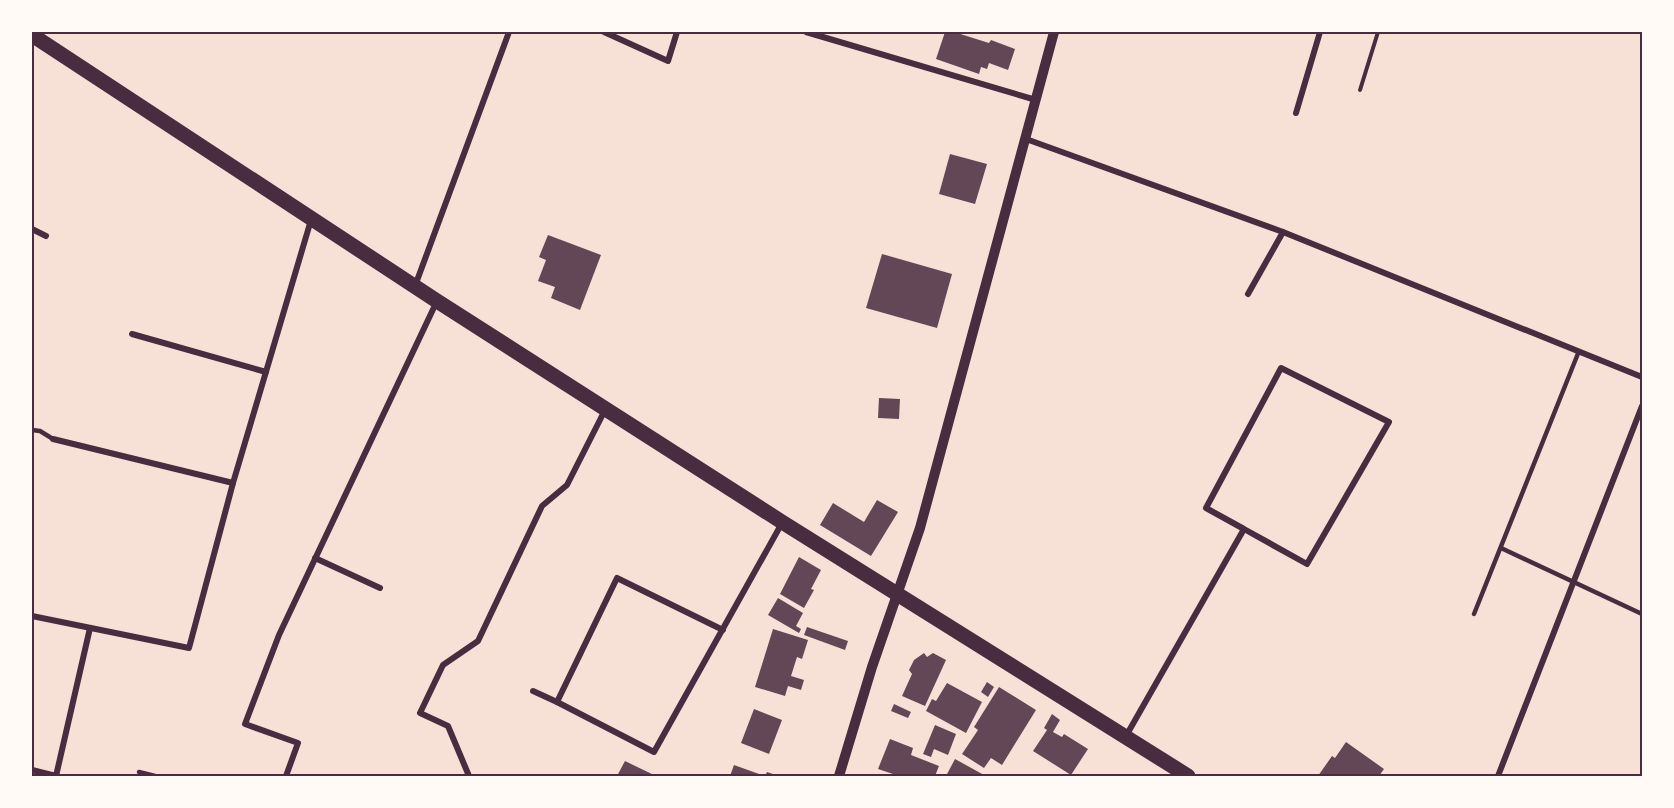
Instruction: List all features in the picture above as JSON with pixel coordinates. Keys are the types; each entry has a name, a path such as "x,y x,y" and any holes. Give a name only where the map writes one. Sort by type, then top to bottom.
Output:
{"main road":[{"path":"32,35 437,301 782,522 1188,777"}],"street":[{"path":"415,286 508,32"},
{"path":"604,32 668,61 677,32"},
{"path":"806,32 1036,100"},
{"path":"839,777 920,528 1054,32"},
{"path":"1296,113 1320,32"},
{"path":"1026,139 1282,232 1642,376"},
{"path":"32,616 189,648 233,483 312,219"},
{"path":"32,229 46,236"},
{"path":"1248,294 1282,232"},
{"path":"286,777 298,743 244,724 279,635 437,301"},
{"path":"132,334 266,372"},
{"path":"1281,368 1389,422 1308,564 1244,529 1206,508 1281,368"},
{"path":"1498,777 1642,406"},
{"path":"469,777 448,726 420,713 442,665 478,641 542,506 567,485 606,409"},
{"path":"53,439 233,483"},
{"path":"533,691 654,752 782,522"},
{"path":"1126,737 1244,529"},
{"path":"315,558 380,588"},
{"path":"557,702 617,578 723,630"},
{"path":"32,770 56,776 90,628"}],"lane":[{"path":"1474,614 1579,351"},
{"path":"32,429 53,439"},
{"path":"1501,548 1642,614"},
{"path":"139,772 155,777"}],"path":[{"path":"1360,90 1378,32"}],"building":[{"path":"945,32 954,32 989,43 991,40 1015,49 1008,70 989,63 987,69 981,67 979,74 936,59"},
{"path":"950,154 987,164 975,204 939,194"},
{"path":"548,235 601,255 580,310 551,298 555,287 538,281 546,260 539,257"},
{"path":"882,254 952,274 937,328 866,308"},
{"path":"879,398 900,399 899,419 878,418"},
{"path":"877,500 898,512 871,556 820,525 833,503 864,522"},
{"path":"799,557 821,570 804,608 780,594"},
{"path":"778,598 803,613 796,626 801,629 799,633 768,615"},
{"path":"807,627 848,641 845,650 804,635"},
{"path":"773,629 808,640 802,659 797,657 791,676 804,680 801,690 788,686 785,696 755,687"},
{"path":"924,653 927,657 933,653 946,660 925,706 902,696 912,674 909,670 914,660"},
{"path":"987,682 994,687 988,697 981,692"},
{"path":"947,683 982,702 966,733 926,711 932,699 936,701"},
{"path":"999,687 1036,710 1002,765 991,758 984,768 962,754 978,730 974,727"},
{"path":"894,704 911,712 908,718 891,711"},
{"path":"754,709 782,720 769,754 741,743"},
{"path":"1052,714 1060,720 1053,732 1062,737 1064,734 1088,749 1071,775 1033,751 1047,730 1044,728"},
{"path":"935,725 956,734 948,755 934,749 931,757 923,754"},
{"path":"890,739 913,748 911,755 939,766 935,776 899,776 878,769"},
{"path":"1346,742 1384,769 1379,776 1318,776 1332,756 1335,758"},
{"path":"955,759 984,775 946,776"},
{"path":"625,761 656,776 617,776"},
{"path":"734,765 765,776 730,776"},
{"path":"767,772 779,776 765,776"}]}
